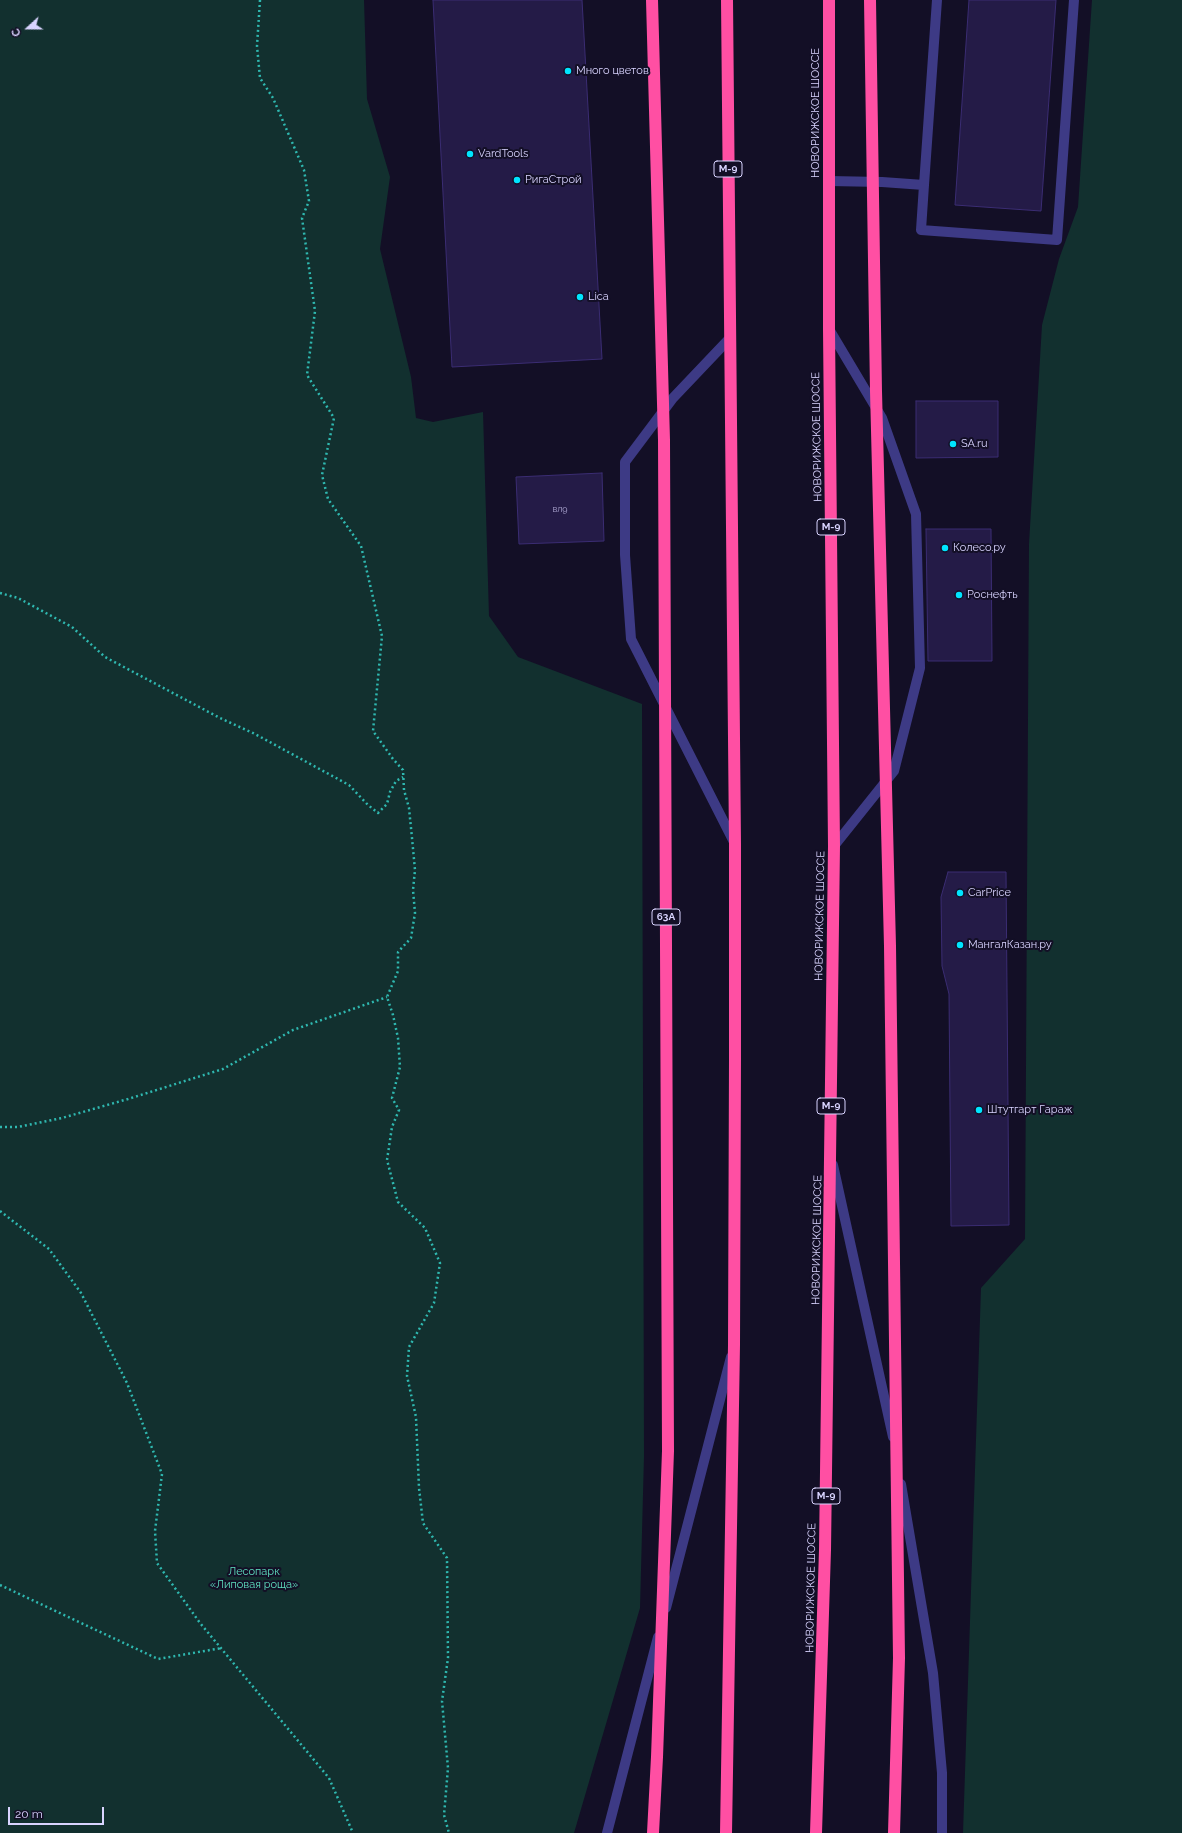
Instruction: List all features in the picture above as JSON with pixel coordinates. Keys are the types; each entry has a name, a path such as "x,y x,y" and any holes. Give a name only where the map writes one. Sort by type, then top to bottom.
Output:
{"highway":[{"name":"63A","path":"652,0 664,440 668,1436 658,1757 653,1833"},
{"name":"М-9","path":"726,1833 734,1345 735,844 727,0"},
{"name":"НОВОРИЖСКОЕ ШОССЕ","path":"816,1833 825,1550 834,846 829,329 829,0"},
{"path":"870,0 876,391 890,946 899,1658 894,1833"}],"street":[{"path":"937,0 921,230 1057,240 1074,0"},
{"path":"829,181 882,182 924,185"},
{"path":"829,329 882,418 916,514 920,668 894,771 834,846"},
{"path":"730,338 673,398 625,462 625,555 630,638 735,844"},
{"path":"831,1158 892,1430 933,1673 942,1773 942,1833"},
{"path":"607,1833 734,1345"}],"path":[{"path":"260,0 257,46 260,78 273,98 304,170 309,201 302,218 316,311 307,375 334,418 322,475 328,499 361,546 382,636 373,731 393,759 403,770 415,870 413,890 415,913 411,938 398,952 398,971 387,998 393,1014 398,1038 400,1067 392,1098 399,1110 392,1127 386,1160 398,1202 425,1228 440,1263 434,1303 409,1347 406,1376 416,1417 419,1488 424,1524 447,1558 448,1658 442,1701 448,1768 444,1815 450,1833"},
{"path":"0,593 18,598 72,627 105,657 220,718 255,734 349,785 378,814 387,804 390,792 396,781 404,777"},
{"path":"0,1127 18,1126 62,1118 223,1069 293,1030 387,998"},
{"path":"0,1211 49,1249 81,1293 128,1383 162,1474 155,1531 157,1563 200,1623 329,1778 353,1833"},
{"path":"0,1585 158,1659 222,1648"}],"green space":[{"name":"Лесопарк «Липовая роща»","path":"0,0 364,0 367,99 390,177 380,249 411,377 416,418 433,422 483,412 489,616 518,657 642,704 644,1456 640,1608 574,1833 0,1833"},
{"path":"1092,0 1182,0 1182,1833 963,1833 981,1288 1025,1239 1029,544 1042,325 1059,259 1078,207"}],"building":[{"name":"РигаСтрой","path":"433,0 582,0 602,359 452,367"},
{"path":"969,0 1056,0 1041,211 955,205"},
{"path":"916,401 998,401 998,457 916,458"},
{"path":"602,473 604,541 519,544 516,477"},
{"name":"Роснефть","path":"926,529 991,529 992,661 928,661"},
{"name":"Штутгарт Гараж","path":"948,872 1006,872 1009,1225 951,1226 949,994 942,966 941,897"}],"place":[{"name":"Много цветов","path":"568,71"},
{"name":"VardTools","path":"470,154"},
{"name":"РигаСтрой","path":"517,180"},
{"name":"Lica","path":"580,297"},
{"name":"SA.ru","path":"953,444"},
{"name":"Колесо.ру","path":"945,548"},
{"name":"Роснефть","path":"959,595"},
{"name":"CarPrice","path":"960,893"},
{"name":"МангалКазан.ру","path":"960,945"},
{"name":"Штутгарт Гараж","path":"979,1110"}]}
